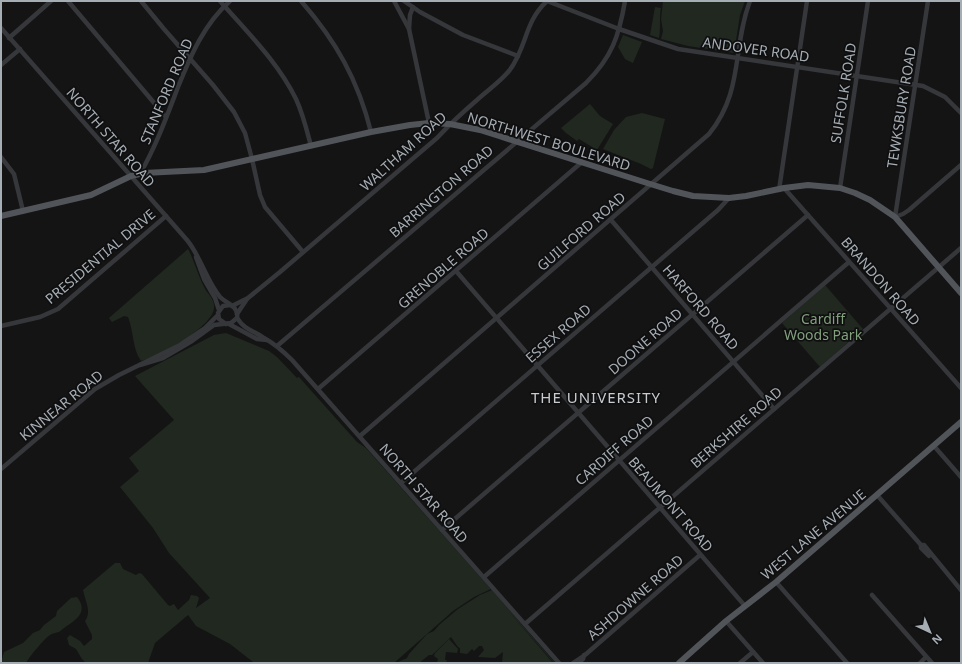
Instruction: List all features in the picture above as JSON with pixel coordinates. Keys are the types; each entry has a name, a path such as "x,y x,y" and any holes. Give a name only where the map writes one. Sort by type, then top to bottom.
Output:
{"main road":[{"name":"NORTHWEST BOULEVARD","path":"1,216 91,195 131,176 140,174 204,170 370,132 429,123 450,124 480,130 652,185 693,196 729,198 808,185 840,188 870,200 895,217 961,293"},
{"name":"WEST LANE AVENUE","path":"678,663 726,621 776,582 961,422"}],"street":[{"path":"9,38 50,1"},
{"path":"68,1 166,116"},
{"path":"141,1 213,85 234,112 245,132 260,195 265,207 303,252"},
{"path":"220,1 266,54 288,83 297,100 311,146"},
{"name":"STANFORD ROAD","path":"140,174 150,155 196,45 205,30 224,6 230,1"},
{"path":"301,1 323,27 352,76 364,108 370,132"},
{"path":"394,1 409,29 429,123"},
{"path":"404,1 412,4 463,35 518,56"},
{"name":"ANDOVER ROAD","path":"547,1 678,49 916,84 940,94 953,104 961,113"},
{"name":"WALTHAM ROAD","path":"231,306 248,298 303,252 437,138 450,124 503,78 514,64 518,56 530,23 547,1"},
{"name":"BARRINGTON ROAD","path":"277,346 516,141 586,83 599,70 608,56 620,29 625,1"},
{"name":"GUILFORD ROAD","path":"360,436 652,185 701,142 716,126 733,88 743,23 750,1"},
{"path":"781,189 807,1"},
{"name":"SUFFOLK ROAD","path":"840,188 868,1"},
{"name":"TEWKSBURY ROAD","path":"895,217 928,1"},
{"path":"409,29 412,4"},
{"name":"NORTH STAR ROAD","path":"1,28 187,240 220,297 231,306"},
{"path":"1,65 20,49"},
{"path":"1,156 14,174 23,211"},
{"name":"GRENOBLE ROAD","path":"318,389 582,162"},
{"path":"895,217 909,210 961,165"},
{"name":"BRANDON ROAD","path":"781,189 808,215 961,388"},
{"name":"ESSEX ROAD","path":"401,483 718,210 729,198"},
{"name":"DOONE ROAD","path":"442,530 808,215"},
{"name":"PRESIDENTIAL DRIVE","path":"1,326 40,317 58,308 166,216"},
{"name":"HARFORD ROAD","path":"611,220 774,410"},
{"name":"BERKSHIRE ROAD","path":"525,624 961,248"},
{"name":"NORTH STAR ROAD","path":"195,252 204,279 215,298 219,313"},
{"name":"CARDIFF ROAD","path":"484,577 849,262"},
{"name":"BEAUMONT ROAD","path":"456,271 745,606"},
{"name":"WALTHAM ROAD","path":"237,316 248,298"},
{"path":"224,306 231,306 236,309 237,316 234,322 227,324 220,321 219,313 224,306"},
{"name":"KINNEAR ROAD","path":"1,469 95,389 190,338 219,313"},
{"name":"NORTH STAR ROAD","path":"237,316 244,328 277,346 318,389 559,663"},
{"name":"NORTH STAR ROAD","path":"227,324 257,339 269,341"},
{"name":"KINNEAR ROAD","path":"140,365 163,358 179,350 214,325 227,324"},
{"path":"934,446 961,477"},
{"path":"877,495 921,545 924,546 961,590"},
{"name":"ASHDOWNE ROAD","path":"573,663 700,555"},
{"path":"776,582 848,663"},
{"path":"872,595 932,663"},
{"path":"726,621 763,663"},
{"path":"740,663 753,652"},
{"name":"ASHDOWNE ROAD","path":"578,663 583,659 584,655"},
{"path":"920,663 926,657"}],"green space":[{"path":"663,1 745,1 740,15 734,53 688,46 661,39 663,31 661,19"},
{"path":"655,7 661,8 659,38 650,35"},
{"path":"623,35 642,42 633,63 625,59 618,47"},
{"path":"590,104 600,116 613,124 597,150 579,139 577,141 561,128"},
{"path":"642,113 665,119 653,168 651,169 603,149 614,130 626,117"},
{"path":"188,249 205,289 214,302 214,308 211,316 205,324 184,340 159,354 141,361 136,351 128,317 124,316 112,322 109,318"},
{"name":"Cardiff Woods Park","path":"825,285 863,329 820,367 782,323"},
{"path":"226,333 269,351 277,357 297,378 299,377 357,442 366,448 491,589 474,597 453,611 394,663 252,663 253,662 230,644 196,626 188,615 155,643 148,663 86,663 76,649 69,645 67,638 70,635 80,641 84,646 92,639 92,635 85,621 88,610 83,590 115,563 120,563 123,569 136,575 139,573 142,574 168,605 170,606 174,604 178,610 189,600 191,595 199,598 196,608 210,598 169,553 153,528 120,487 139,471 129,458 174,420 135,376 214,335"},
{"path":"492,590 555,663 505,607 553,663 502,663 503,652 495,658 478,657 484,650 482,646 479,646 474,651 472,649 467,654 460,653 460,648 451,637 432,655 429,655 419,663 396,663 407,658 427,634 434,631 458,609 480,595"},
{"path":"77,597 82,607 80,615 77,619 63,628 60,632 52,634 48,637 26,663 1,663 4,652 23,643 33,633 40,630 56,616 57,611 71,598"},
{"path":"449,639 458,649 457,653 446,652 446,663 437,663 438,659 434,656 435,653"}],"district":[{"name":"THE UNIVERSITY","path":"596,397"}]}
